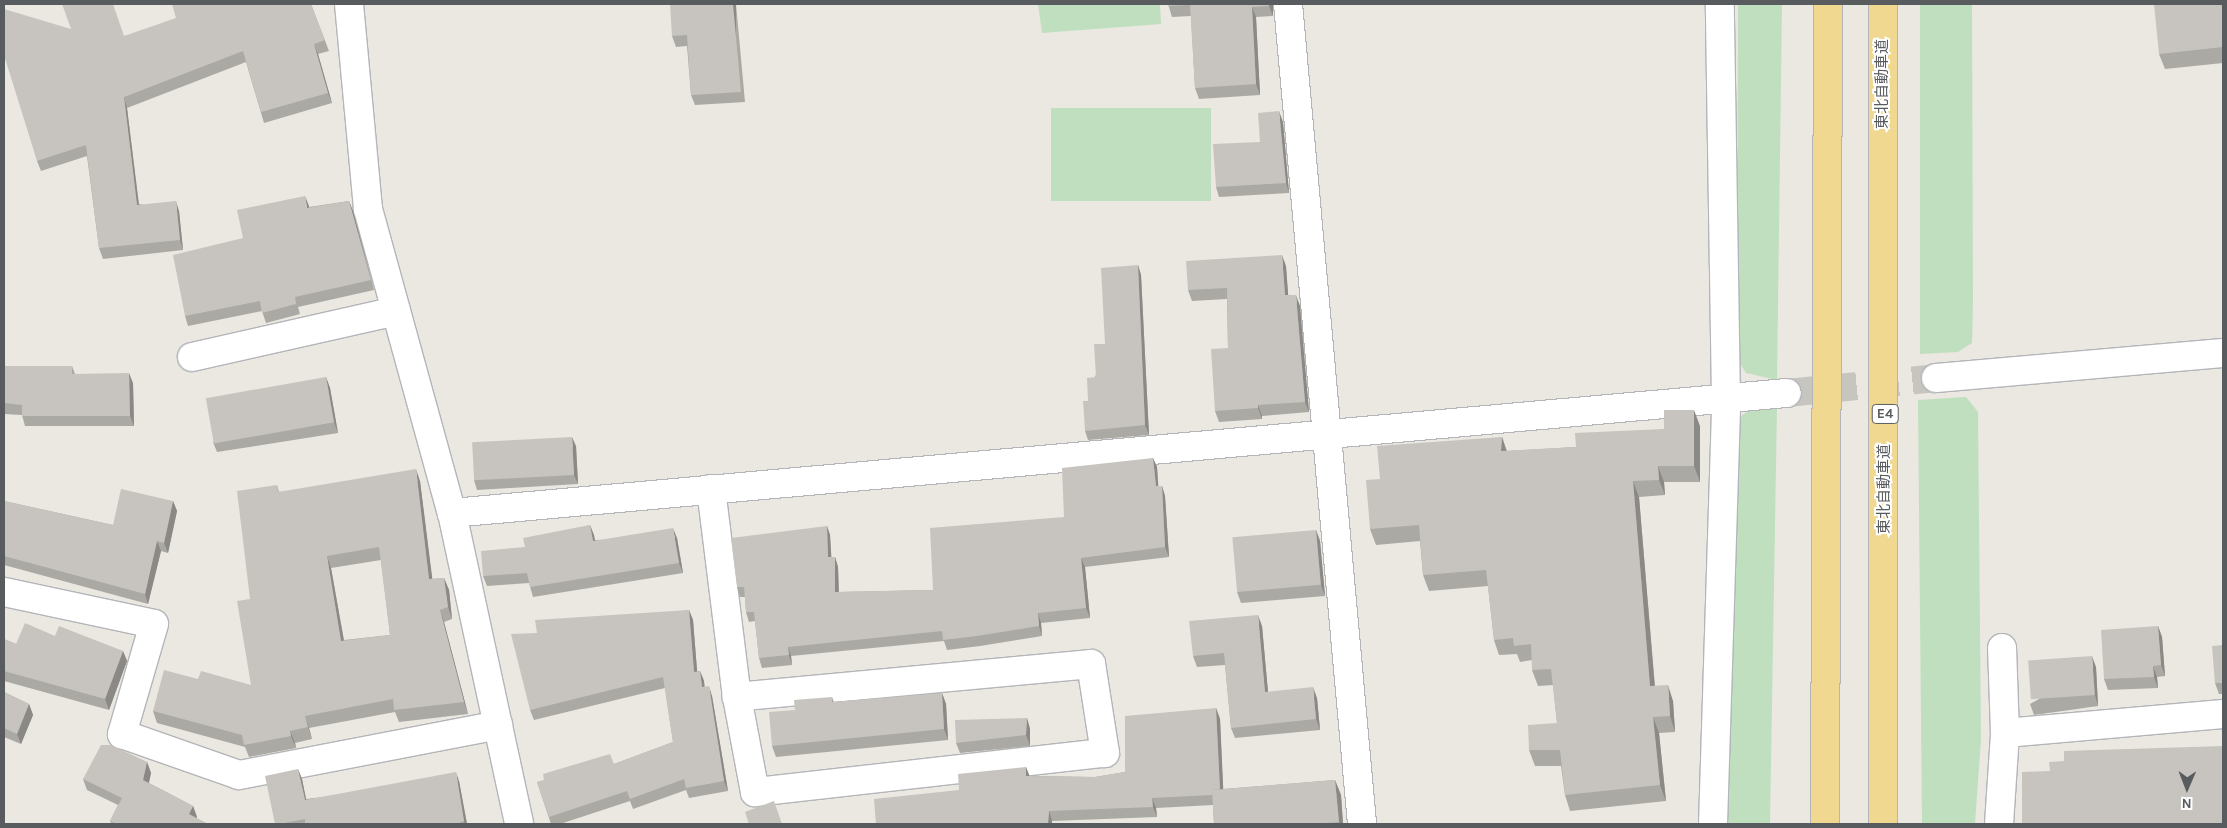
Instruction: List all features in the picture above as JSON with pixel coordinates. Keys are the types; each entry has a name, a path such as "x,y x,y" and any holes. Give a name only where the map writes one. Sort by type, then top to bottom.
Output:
{"highway":[{"path":"1825,824 1828,4"},
{"name":"東北自動車道","path":"1883,4 1883,824"}],"street":[{"path":"349,4 368,209 452,512 519,824"},
{"path":"1288,4 1362,824"},
{"path":"1713,824 1726,401 1720,4"},
{"path":"192,357 396,311"},
{"path":"1936,378 2223,353"},
{"path":"452,512 1326,431 1726,401 1787,393"},
{"path":"711,488 737,697 754,792 1105,753 1091,664 737,697"},
{"path":"4,592 154,624 122,734 239,775 498,724"},
{"path":"1999,824 2005,733 2002,648"},
{"path":"2005,733 2223,714"}],"green space":[{"path":"1038,4 1160,4 1161,24 1042,33"},
{"path":"1738,4 1782,4 1777,380 1746,373 1737,358"},
{"path":"1920,4 1972,4 1972,343 1958,352 1920,354"},
{"path":"1051,108 1211,108 1211,201 1051,201"},
{"path":"1966,397 1978,412 1981,739 1975,824 1922,824 1918,400"},
{"path":"1756,406 1777,406 1770,824 1726,824 1738,418"}],"building":[{"path":"62,4 113,4 124,36 176,18 172,4 311,4 325,40 314,44 328,93 261,112 243,51 124,97 137,205 176,201 180,240 99,248 86,145 37,161 4,55 4,9 71,29"},
{"path":"670,4 733,4 741,92 691,95 687,35 672,36"},
{"path":"1168,4 1269,4 1269,6 1252,7 1256,84 1195,88 1190,5 1168,6"},
{"path":"2154,4 2223,4 2223,47 2159,54"},
{"path":"1279,111 1286,183 1216,187 1213,144 1260,142 1258,113"},
{"path":"305,196 307,208 349,201 371,280 295,297 296,304 262,313 260,301 185,316 173,255 243,238 237,210"},
{"path":"1282,255 1285,295 1296,295 1305,402 1258,405 1258,408 1215,411 1211,349 1228,348 1227,288 1188,290 1186,261"},
{"path":"1138,265 1145,425 1085,431 1083,401 1088,401 1087,378 1096,377 1094,344 1105,344 1101,268"},
{"path":"4,366 72,366 72,374 129,373 130,416 22,416 22,405 4,403"},
{"path":"326,377 334,422 214,443 206,398"},
{"path":"1664,410 1694,410 1694,466 1658,466 1659,480 1633,481 1650,686 1668,685 1670,716 1653,717 1660,785 1565,795 1560,750 1529,750 1528,725 1557,723 1551,669 1532,670 1531,644 1514,646 1513,638 1494,640 1486,570 1423,575 1419,525 1370,529 1366,480 1380,479 1377,446 1502,437 1501,451 1576,447 1575,433 1664,429"},
{"path":"572,437 574,475 474,480 472,442"},
{"path":"1153,458 1156,486 1162,486 1165,547 1081,558 1086,608 1038,613 1039,626 977,636 943,640 942,631 788,647 789,655 759,658 754,612 746,612 744,587 737,587 731,538 827,526 828,557 835,557 835,592 933,590 930,528 1064,517 1062,468"},
{"path":"416,469 429,579 444,578 448,607 440,610 464,702 394,710 393,699 305,716 308,727 290,731 291,736 244,745 242,735 153,711 164,670 198,679 201,671 251,685 237,601 250,599 237,491 277,485 278,492","holes":["379,547 390,635 341,641 327,556"]},
{"path":"121,489 173,501 164,543 157,541 145,594 4,556 4,501 113,525"},
{"path":"590,525 593,541 673,528 679,563 530,587 527,573 483,576 481,551 525,547 523,538"},
{"path":"1316,530 1321,585 1237,592 1232,537"},
{"path":"689,610 694,672 700,671 702,687 709,686 724,781 686,788 684,779 630,799 627,791 549,817 537,782 544,780 543,774 610,754 614,764 673,742 663,677 530,710 511,634 537,633 535,620"},
{"path":"1258,615 1265,692 1313,687 1316,719 1231,728 1224,653 1193,656 1189,621"},
{"path":"25,623 55,636 59,626 123,651 105,699 4,671 4,639 16,644"},
{"path":"2158,626 2161,665 2153,666 2154,677 2104,679 2101,630"},
{"path":"2223,645 2223,683 2215,683 2212,646"},
{"path":"2092,656 2095,695 2031,699 2028,660"},
{"path":"4,692 29,704 17,734 4,728"},
{"path":"942,693 944,729 772,746 769,712 795,710 794,700 832,697 832,702"},
{"path":"1216,708 1220,789 1212,790 1212,795 1152,798 1153,807 1049,811 1048,824 876,824 874,799 959,790 958,774 1026,767 1026,776 1095,777 1125,772 1125,716"},
{"path":"1027,718 1026,735 956,743 955,720"},
{"path":"101,745 111,745 147,762 143,780 193,806 189,814 208,824 117,824 110,821 122,798 83,779"},
{"path":"2223,746 2223,824 2022,824 2022,772 2050,771 2049,762 2064,761 2064,751"},
{"path":"298,769 305,800 456,772 464,821 456,824 305,824 305,819 275,824 265,776"},
{"path":"1335,780 1339,822 1314,824 1214,824 1212,790"},
{"path":"774,801 782,824 749,824 745,812"}],"tunnel":[{"path":"1787,393 1936,378"}]}
